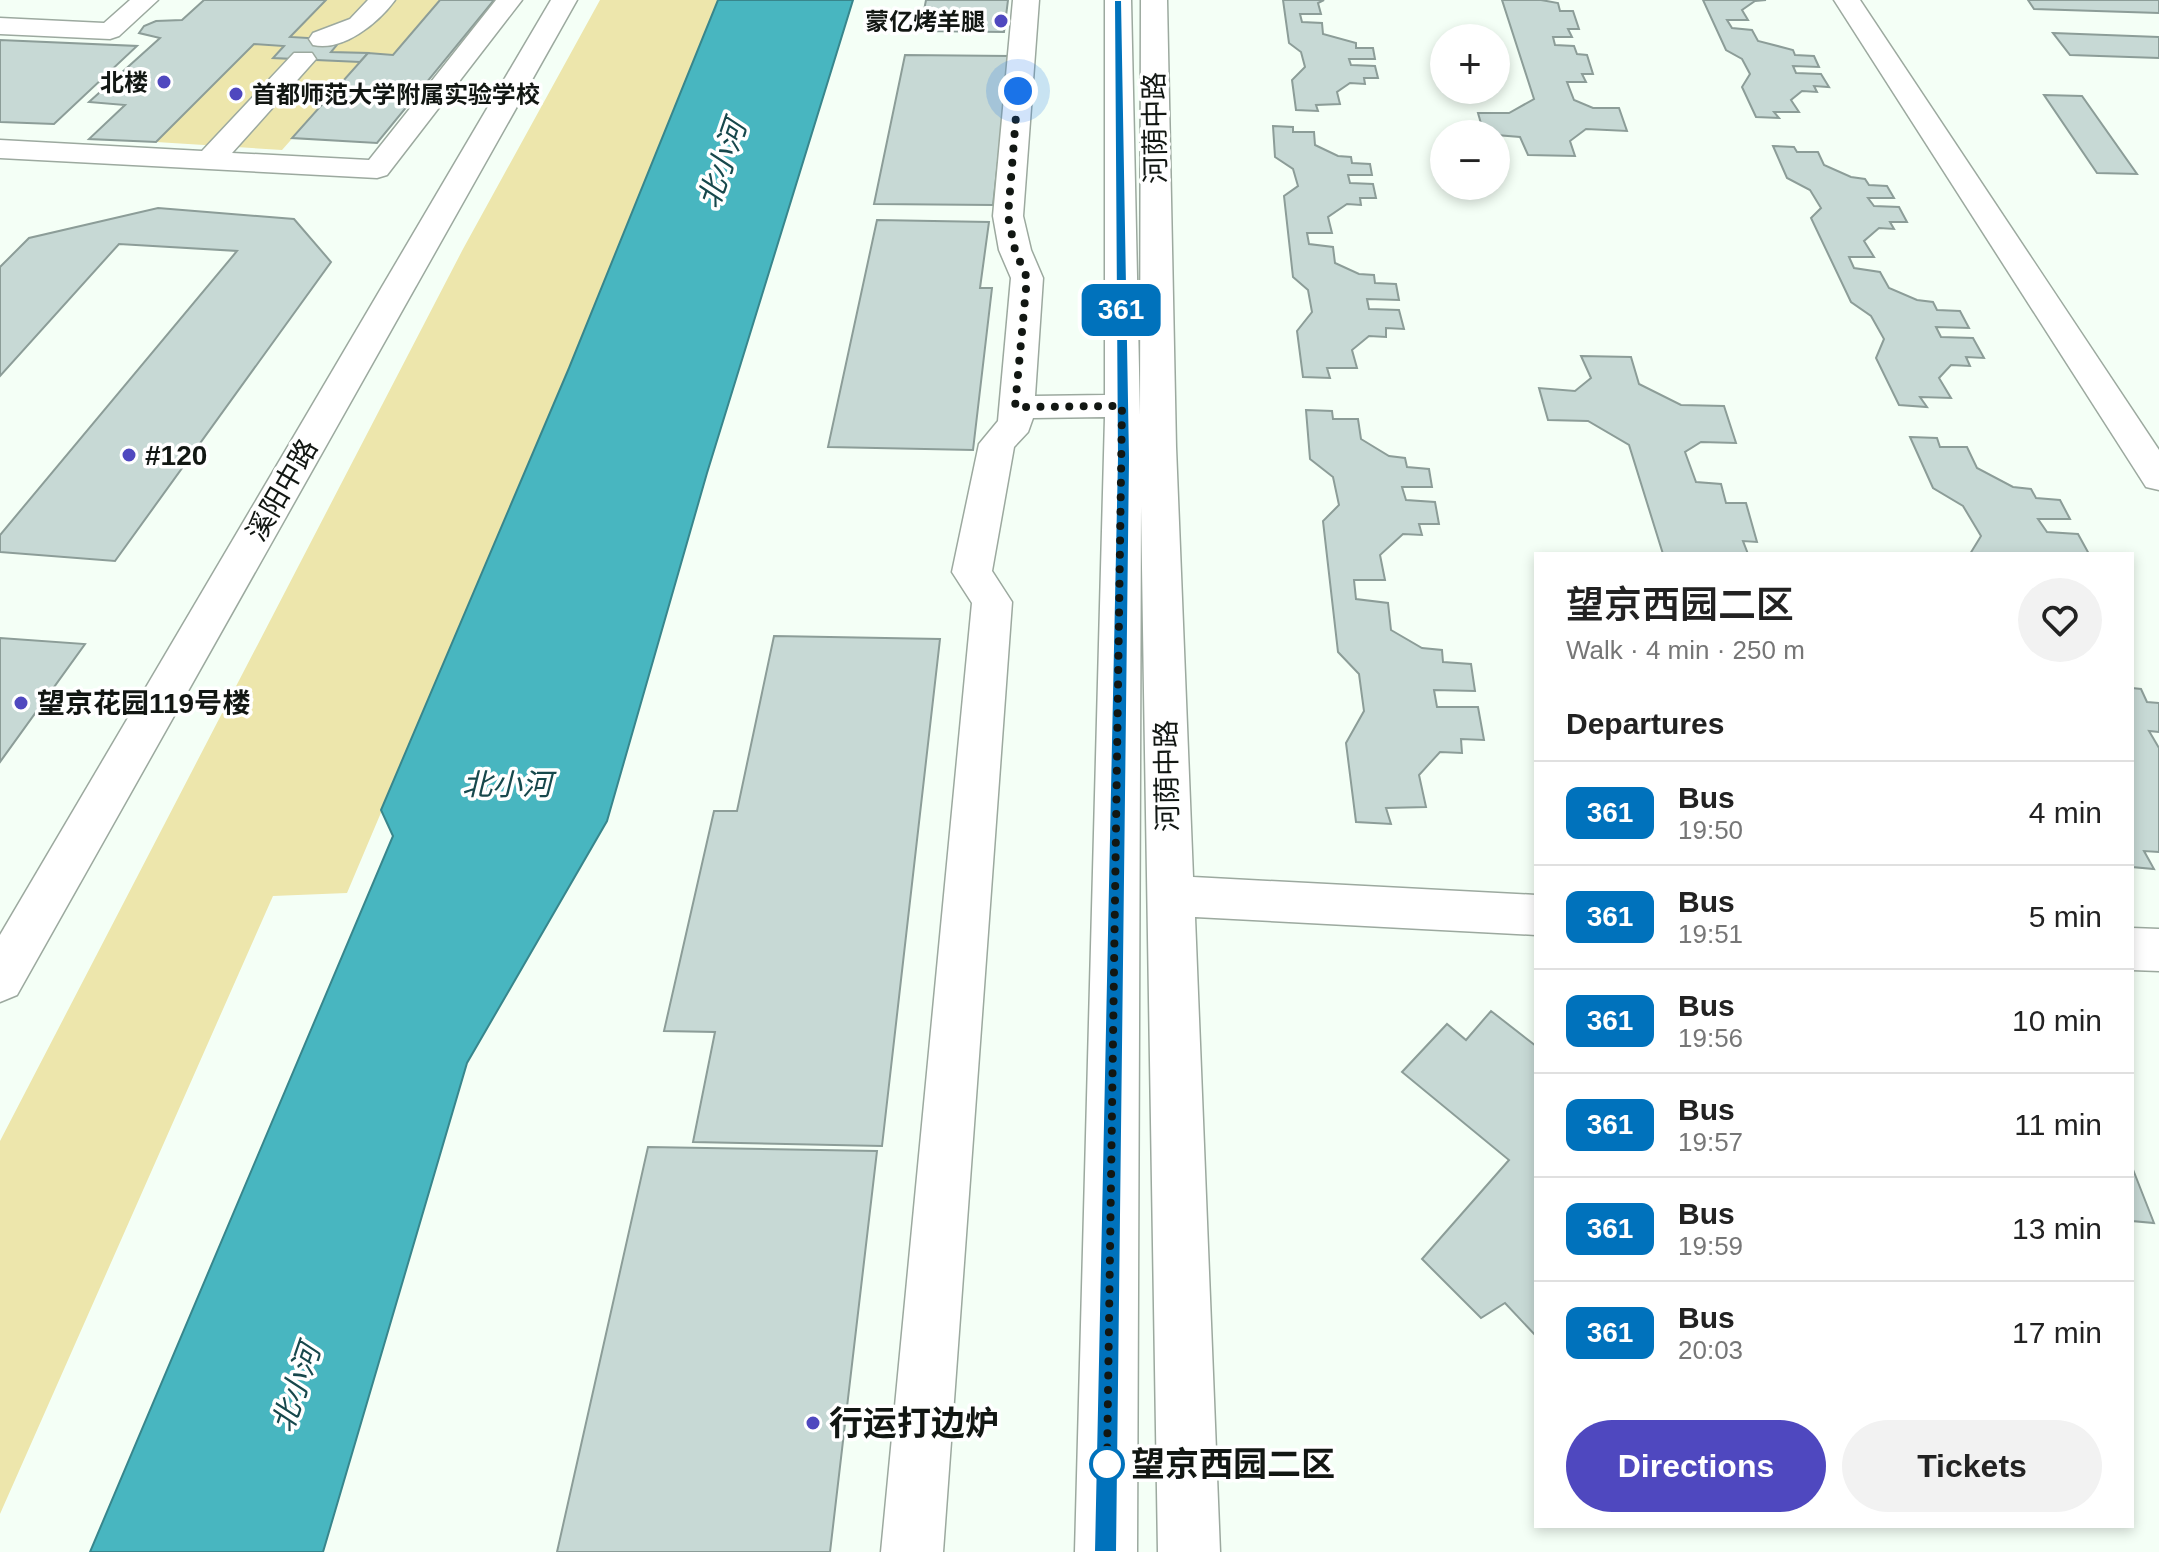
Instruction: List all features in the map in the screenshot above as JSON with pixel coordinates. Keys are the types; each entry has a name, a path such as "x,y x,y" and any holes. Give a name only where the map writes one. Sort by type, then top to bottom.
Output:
{"street":[{"path":"0,26 110,31 145,0"},
{"path":"322,39 359,24 382,0"},
{"path":"0,149 377,169 451,64 509,0"},
{"name":"溪阳中路","path":"0,980 505,66 564,0"},
{"path":"912,1552 992,602 972,572 997,444 1015,424 1027,278 1015,250 1008,216 1026,0"},
{"name":"河荫中路","path":"1106,1552 1122,406 1118,0"},
{"name":"河荫中路","path":"1154,0 1158,447 1189,1552"},
{"path":"1847,0 2159,478"},
{"path":"209,161 303,59"},
{"path":"451,64 505,66"},
{"path":"0,175 262,191"},
{"path":"1015,407 1122,406"},
{"path":"1170,898 1206,896 1534,915"},
{"path":"2134,949 2159,950"}],"shaded area":[{"path":"326,0 440,0 393,55 331,52 340,41 290,38"},
{"path":"600,0 718,0 569,368 347,893 273,896 0,1514 0,1141 463,249"},
{"path":"254,44 284,46 274,58 360,62 282,150 156,142"}],"water":[{"name":"北小河","path":"718,0 853,0 707,473 607,821 467,1063 323,1552 90,1552 393,836 381,810 569,368"}],"building":[{"name":"北楼","path":"204,0 326,0 290,37 341,40 331,52 368,53 360,62 273,58 284,46 254,44 156,142 89,139 125,105 89,102 160,38 139,33 144,26 156,21 182,20"},
{"path":"440,0 494,0 377,143 292,138 368,53 393,55"},
{"path":"926,0 1008,0 1004,32 920,31"},
{"path":"1283,0 1324,0 1318,3 1321,14 1300,14 1302,22 1322,23 1323,34 1356,43 1356,48 1373,48 1375,59 1349,59 1351,65 1375,66 1378,78 1364,78 1365,84 1350,83 1337,92 1340,104 1316,105 1318,111 1296,110 1292,80 1305,67 1301,52 1289,43"},
{"path":"1502,0 1541,0 1558,3 1560,11 1573,11 1579,29 1568,29 1572,37 1553,37 1555,45 1574,46 1577,54 1587,55 1593,74 1582,74 1586,82 1567,82 1574,100 1593,108 1619,108 1627,131 1586,129 1570,141 1575,156 1528,155 1520,137 1510,136 1510,120 1480,120 1478,113 1509,113 1534,99"},
{"path":"1703,0 1766,0 1755,1 1742,10 1748,20 1727,20 1732,28 1752,30 1758,41 1793,50 1795,55 1814,56 1819,67 1793,66 1796,73 1821,74 1829,87 1814,86 1817,92 1802,91 1791,100 1799,112 1774,112 1779,118 1756,117 1742,87 1750,74 1742,59 1726,50"},
{"path":"2028,0 2159,0 2159,13 2034,9"},
{"path":"2053,33 2159,37 2159,58 2070,55"},
{"path":"0,40 137,46 54,124 0,122"},
{"path":"905,55 1010,56 993,205 874,204"},
{"path":"2044,95 2082,96 2137,174 2097,173"},
{"path":"1273,126 1293,127 1293,132 1314,132 1315,145 1338,156 1351,157 1352,163 1370,164 1372,175 1348,175 1350,183 1373,184 1376,198 1360,198 1361,205 1347,204 1328,217 1332,233 1307,233 1309,244 1333,247 1335,263 1359,274 1374,275 1375,283 1396,284 1399,300 1367,299 1369,309 1399,310 1404,329 1386,328 1386,337 1369,336 1352,350 1357,368 1327,368 1330,378 1303,377 1297,331 1312,312 1308,290 1293,277 1284,196 1298,186 1293,169 1275,157"},
{"path":"1773,146 1794,147 1797,152 1818,152 1824,165 1851,177 1865,179 1869,185 1887,186 1894,198 1868,198 1874,206 1899,207 1907,222 1890,222 1894,229 1879,228 1864,241 1874,257 1849,257 1854,268 1880,272 1889,288 1917,300 1933,302 1937,310 1960,311 1969,328 1936,327 1941,337 1973,338 1984,358 1966,357 1970,366 1951,365 1939,378 1951,398 1920,397 1927,407 1899,405 1876,358 1884,339 1871,316 1851,302 1811,218 1821,208 1810,190 1787,178"},
{"name":"#120","path":"158,208 294,219 331,262 115,561 0,552 0,535 237,251 119,244 0,376 0,267 29,238"},
{"path":"877,220 989,222 980,288 992,288 973,450 828,447"},
{"path":"1581,356 1631,357 1639,384 1681,405 1724,406 1736,443 1701,442 1685,452 1696,482 1721,484 1726,503 1746,503 1757,542 1743,541 1747,552 1662,552 1629,445 1588,421 1548,420 1539,388 1575,391 1591,378"},
{"path":"1306,410 1332,411 1333,419 1358,419 1361,439 1389,456 1405,458 1407,467 1429,469 1432,487 1402,487 1406,500 1435,502 1439,524 1419,524 1422,535 1403,534 1380,555 1385,580 1354,580 1356,599 1388,603 1391,630 1422,648 1442,650 1443,662 1471,664 1475,691 1434,690 1437,707 1478,707 1484,740 1461,739 1462,753 1440,752 1419,775 1426,807 1386,808 1391,824 1356,822 1346,743 1364,711 1359,674 1338,652 1323,521 1339,505 1333,477 1310,459"},
{"path":"1910,437 1937,438 1940,447 1967,447 1977,468 2013,487 2031,489 2036,498 2060,500 2070,519 2038,519 2047,532 2078,534 2088,552 1971,552 1981,536 1963,506 1933,488"},
{"path":"774,636 940,639 882,1146 693,1142 715,1032 664,1031 714,811 737,811"},
{"name":"望京花园119号楼","path":"0,638 85,644 0,762"},
{"path":"2134,688 2141,689 2147,702 2159,703 2159,732 2149,731 2159,748 2159,852 2144,851 2154,869 2134,867"},
{"path":"1491,1011 1534,1044 1534,1334 1505,1303 1481,1318 1422,1259 1509,1160 1402,1072 1447,1024 1466,1040"},
{"path":"648,1147 877,1151 830,1552 557,1552"},
{"path":"2134,1172 2154,1223 2134,1221"}],"bus line":[{"name":"361","path":"1106,1552 1123,458 1118,0"}],"place":[{"name":"蒙亿烤羊腿","path":"1001,21"},
{"name":"北楼","path":"164,82"},
{"name":"首都师范大学附属实验学校","path":"236,94"},
{"name":"#120","path":"129,455"},
{"name":"望京花园119号楼","path":"21,703"},
{"name":"行运打边炉","path":"813,1423"},
{"name":"望京西园二区","path":"1107,1464"}],"route":[{"path":"1018,91 1008,216 1015,250 1027,278 1015,407 1122,406 1107,1464"}]}
